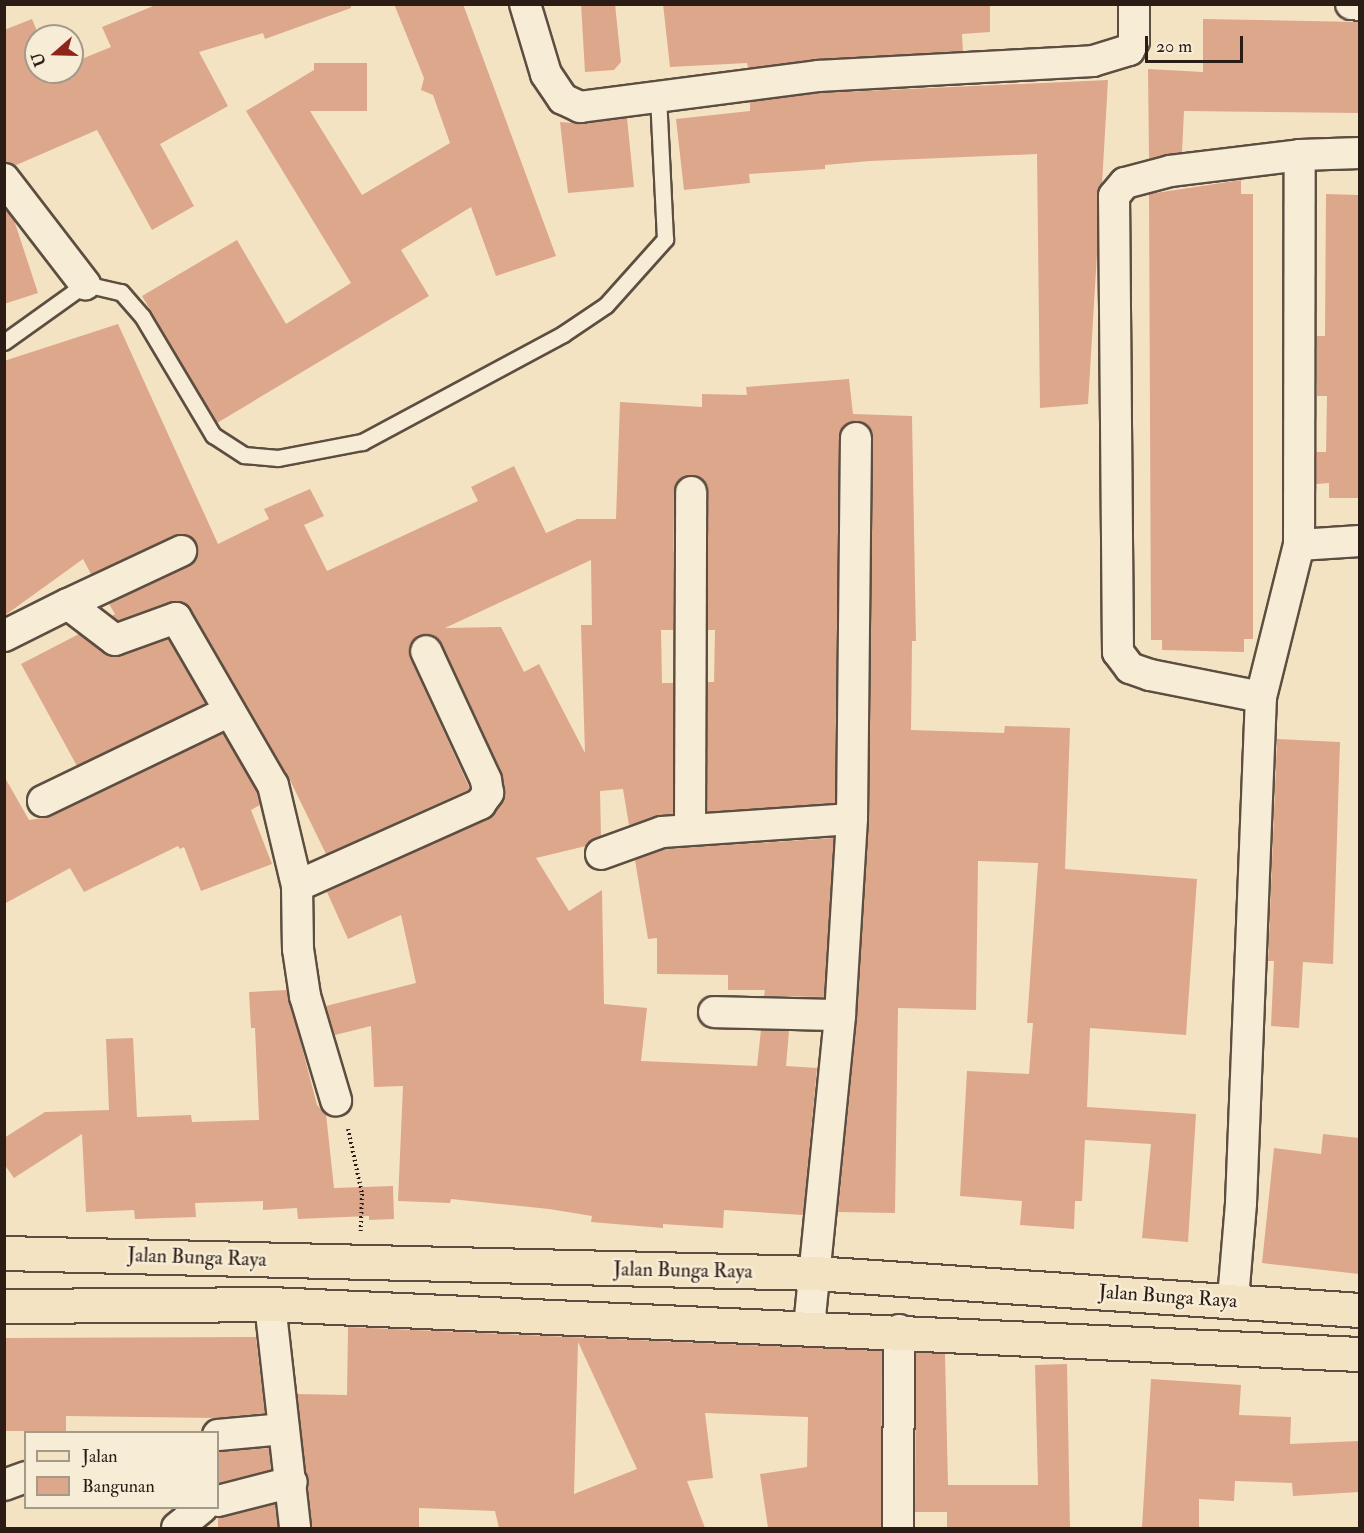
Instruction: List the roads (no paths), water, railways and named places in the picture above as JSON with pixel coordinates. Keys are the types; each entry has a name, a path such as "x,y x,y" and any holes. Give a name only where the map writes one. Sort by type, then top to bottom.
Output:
{"main road":[{"name":"Jalan Bunga Raya","path":"4,1253 814,1273 1233,1299 1359,1310"},
{"path":"4,1306 270,1304 899,1330 1359,1354"},
{"path":"1277,1349 1282,1304"}],"street":[{"path":"525,4 546,74 563,99 580,107 818,76 1093,61 1130,50 1134,41 1134,4"},
{"path":"1351,4 1359,5"},
{"path":"1261,697 1150,675 1130,668 1118,652 1114,196 1125,183 1170,171 1300,154 1359,153"},
{"path":"1233,1299 1241,1203 1261,697 1299,545 1300,154"},
{"path":"4,179 85,284"},
{"path":"809,1327 840,1015 852,819 856,438"},
{"path":"690,830 691,492"},
{"path":"1299,545 1359,541"},
{"path":"4,636 181,551"},
{"path":"68,604 115,640 176,618 228,712 273,785 297,886 298,949 305,996 336,1100"},
{"path":"297,886 480,804 488,793 486,780 426,651"},
{"path":"43,801 228,712"},
{"path":"601,854 662,832 852,819"},
{"path":"714,1012 840,1015"},
{"path":"270,1304 292,1482 295,1528"},
{"path":"898,1528 899,1330"},
{"path":"219,1435 284,1429"},
{"path":"4,1485 24,1478"},
{"path":"219,1501 292,1482"},
{"path":"177,1528 201,1509"}],"lane":[{"path":"4,342 85,284 121,292 142,316 213,435 244,455 278,458 362,442 563,334 606,305 665,239 658,98"}]}
